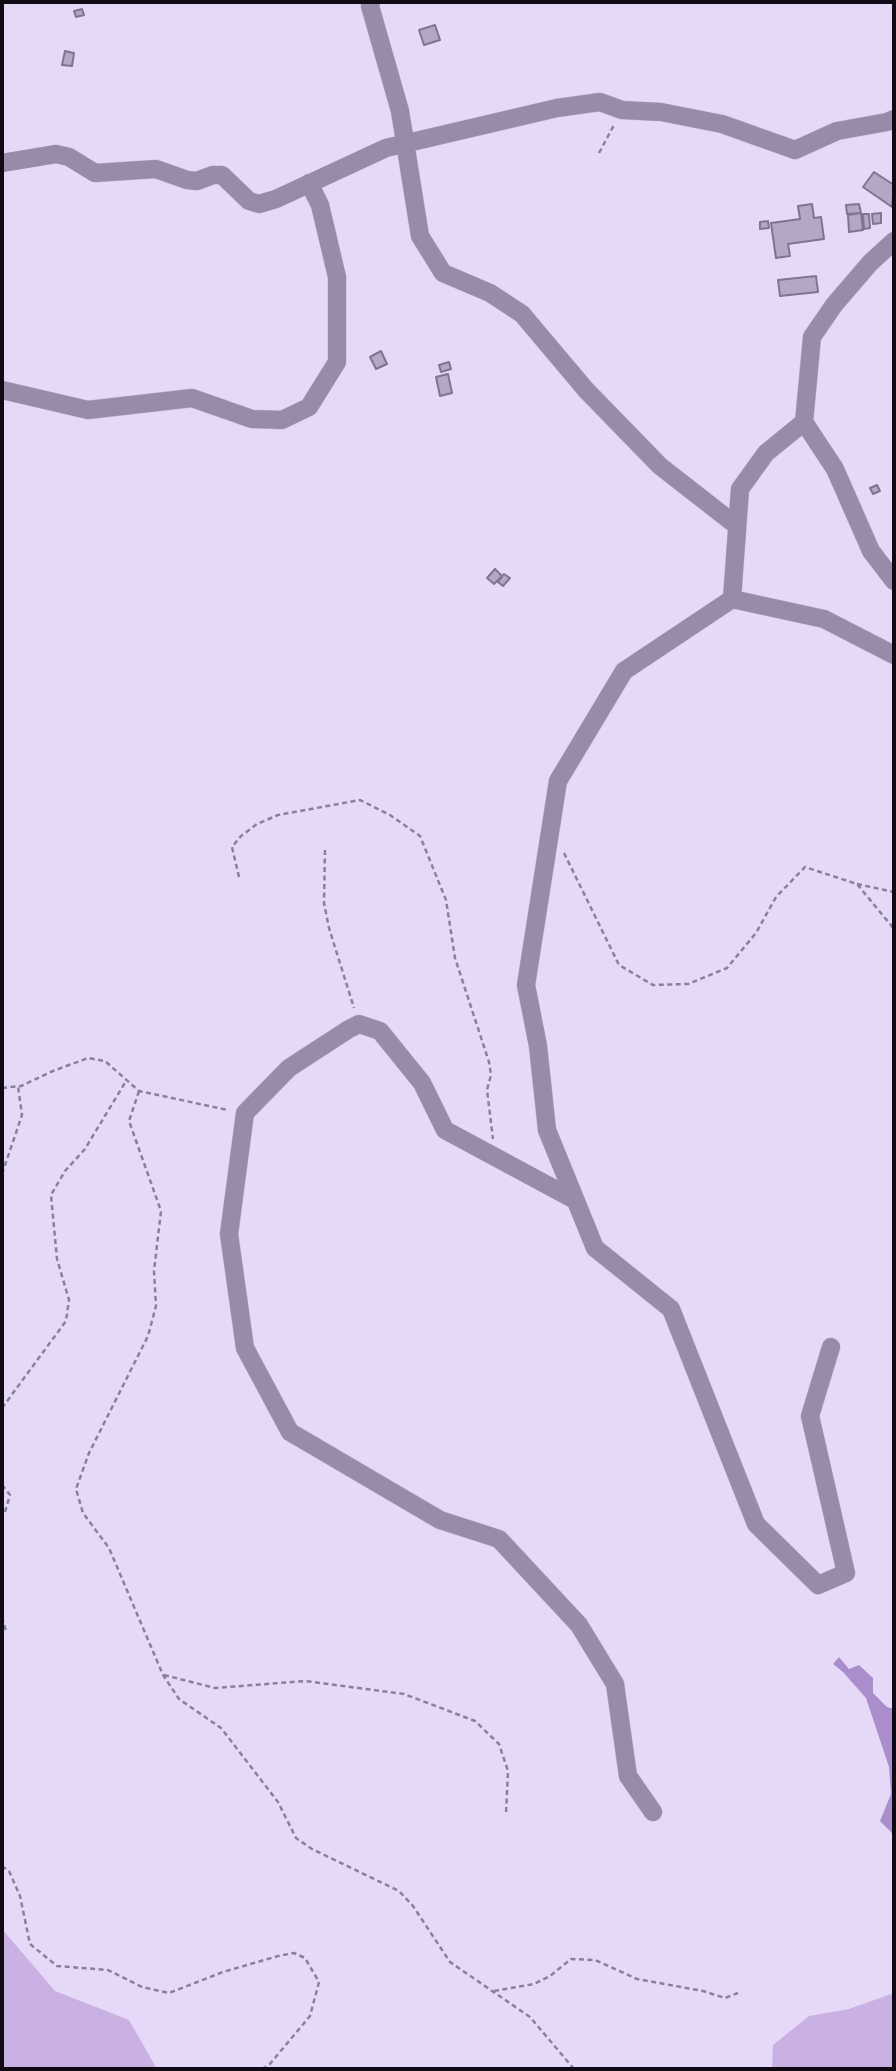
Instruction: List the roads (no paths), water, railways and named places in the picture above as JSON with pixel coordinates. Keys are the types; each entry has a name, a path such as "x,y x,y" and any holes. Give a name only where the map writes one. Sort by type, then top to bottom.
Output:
{"street":[{"path":"371,2 407,143 419,236 443,273 490,293 522,314 586,390 660,466 737,526"},
{"path":"2,163 56,154 69,157 95,173 156,169 197,181 222,175 249,201 259,204 276,199 386,148 558,108 600,102 622,110 662,112 722,124 795,150 837,131 894,119"},
{"path":"2,390 88,410 192,398 252,419 282,420 309,407 337,362 337,277 320,205 309,183"},
{"path":"894,241 870,263 834,305 812,337 804,422 835,469 871,551 894,580"},
{"path":"732,599 740,489 766,453 804,422"},
{"path":"831,1347 810,1416 846,1573 818,1585 756,1524 671,1309 595,1248 547,1130 538,1045 526,985 558,781 624,671 732,599 824,619 894,655"},
{"path":"575,1200 445,1130 422,1083 380,1031 359,1024 289,1068 245,1113 229,1234 245,1348 290,1432 440,1520 499,1539 579,1625 615,1684 628,1776 653,1812"}]}
